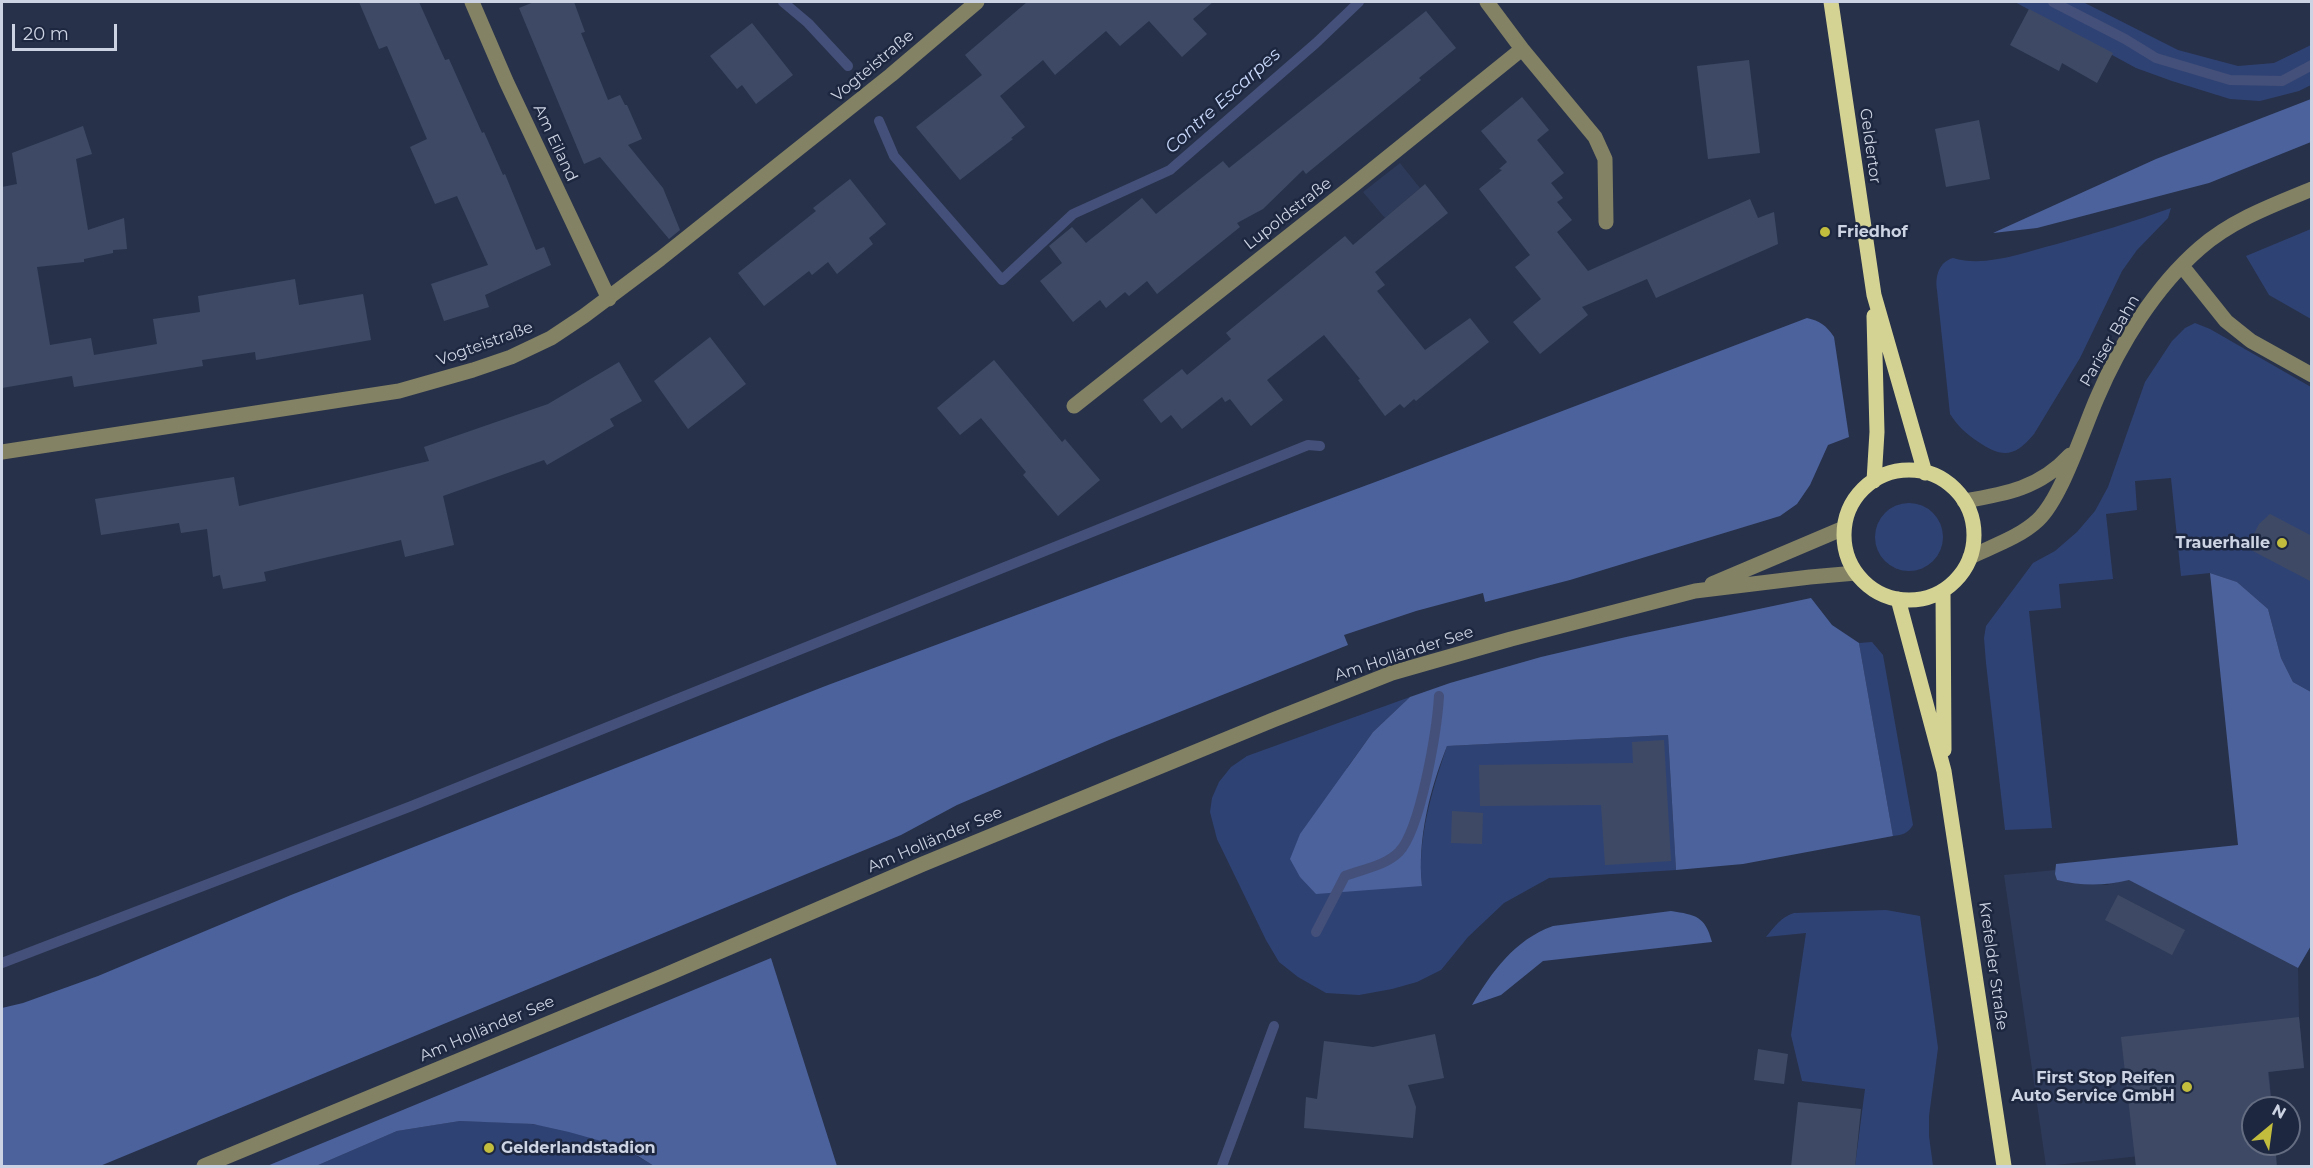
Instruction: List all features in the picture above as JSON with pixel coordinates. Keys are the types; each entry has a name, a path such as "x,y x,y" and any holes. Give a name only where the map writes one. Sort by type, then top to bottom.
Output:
{"main road":[{"name":"Geldertor","path":"1831,2 1874,295 1877,432 1874,481"},
{"name":"Geldertor","path":"1874,295 1925,473"},
{"path":"1908,470 1925,473 1947,483 1964,501 1972,518 1974,538 1970,557 1955,582 1944,591 1922,599 1898,599 1868,586 1856,573 1848,560 1844,544 1844,528 1849,510 1859,493 1874,481 1890,473 1908,470"},
{"name":"Krefelder Straße","path":"1944,591 1944,771"},
{"name":"Krefelder Straße","path":"1898,599 1944,771 2004,1167"}],"street":[{"name":"Am Eiland","path":"472,2 506,81 609,299"},
{"name":"Vogteistraße","path":"2,452 399,392 511,357 551,338 609,299 891,75 977,2"},
{"path":"1487,2 1522,49 1595,137 1605,159 1606,222"},
{"name":"Lupoldstraße","path":"1074,406 1522,49"},
{"name":"Pariser Bahn","path":"1970,557 2018,534 2038,520 2051,504 2098,395 2123,348 2145,311 2182,266 2199,249 2234,224 2312,189"},
{"path":"2182,266 2209,301 2234,327 2251,341 2312,375"},
{"name":"Pariser Bahn","path":"1964,501 2010,494 2026,487 2060,466 2076,448"},
{"name":"Am Holländer See","path":"1695,591 1844,528"},
{"name":"Am Holländer See","path":"204,1167 663,976 933,860 1381,678 1511,639 1695,591 1810,576 1856,573"}],"shaded area":[{"path":"2015,2 2083,2 2178,50 2238,66 2274,63 2311,45 2311,85 2299,91 2260,101 2230,99 2136,68"},
{"path":"2311,99 2311,142 2209,183 2037,228 1993,233 2156,159"},
{"path":"1400,163 1420,188 1385,218 1363,192"},
{"path":"2171,208 2168,218 2137,250 2122,271 2080,358 2027,442 2014,451 2001,453 1986,447 1965,432 1950,414 1937,285 1937,275 1941,266 1953,258 1979,261 2018,255"},
{"path":"2311,229 2311,319 2269,295 2246,256"},
{"path":"1807,318 1822,324 1834,337 1849,437 1828,445 1810,485 1797,504 1780,516 1570,580 1485,602 1483,593 1416,611 1344,635 1348,645 1109,740 957,805 901,835 100,1166 2,1166 2,1008 23,1003 98,976 291,895 828,685 1386,478"},
{"path":"2195,323 2210,329 2311,387 2311,692 2293,682 2281,658 2268,609 2237,582 2210,573 2181,576 2171,478 2135,481 2137,510 2106,514 2113,579 2059,584 2061,608 2029,611 2052,828 2005,830 1986,663 1984,638 1986,626 2033,563 2055,551 2077,532 2095,511 2108,487 2145,382 2172,341 2185,328"},
{"path":"1902,503 1916,503 1928,508 1938,518 1943,537 1938,556 1928,566 1916,571 1902,571 1890,566 1880,556 1875,544 1875,530 1880,518 1890,508"},
{"path":"2210,573 2237,582 2268,609 2281,658 2293,682 2311,692 2312,944 2298,968 2129,880 2084,884 2057,880 2055,874 2056,864 2238,845"},
{"path":"1811,598 1832,625 1859,643 1893,836 1743,864 1676,870 1668,735 1447,746 1426,814 1421,850 1422,886 1316,894 1300,877 1290,859 1300,834 1373,732 1410,697 1541,657"},
{"path":"1872,642 1883,655 1913,825 1905,833 1893,836 1859,643"},
{"path":"1410,697 1373,732 1347,768 1422,886 1422,850 1427,815 1447,746 1668,735 1676,870 1549,878 1504,903 1468,937 1441,970 1417,982 1359,995 1326,993 1298,977 1279,962 1266,940 1217,839 1210,812 1212,798 1219,782 1231,767 1247,756"},
{"path":"2055,870 2055,874 2068,883 2107,885 2128,879 2298,968 2299,1017 2304,1067 2269,1072 2271,1096 2241,1096 2241,1145 2046,1166 2004,875"},
{"path":"1886,910 1920,916 1938,1048 1929,1116 1933,1166 1855,1166 1865,1089 1802,1081 1791,1035 1806,933 1766,937 1782,919 1794,913"},
{"path":"1671,911 1698,918 1706,927 1712,942 1543,961 1501,995 1472,1005 1505,958 1539,932 1553,926"},
{"path":"771,958 837,1166 654,1166 638,1156 601,1141 569,1132 533,1124 460,1121 397,1131 316,1166 267,1166"},
{"name":"Gelderlandstadion","path":"460,1121 531,1124 562,1129 611,1144 654,1166 316,1166 397,1131"}],"building":[{"path":"359,2 419,2 445,60 449,59 482,133 484,132 503,175 505,174 536,250 544,247 551,265 485,295 489,307 444,321 431,284 488,265 457,196 435,204 410,147 427,139 387,46 379,49"},
{"path":"534,2 574,2 585,32 581,33 608,100 620,95 642,139 628,145 663,188 680,230 669,239 600,157 584,164 519,8"},
{"path":"1027,2 1213,2 1193,19 1207,34 1182,57 1149,21 1120,46 1106,31 1055,75 1043,60 1000,96 1025,127 960,180 916,127 982,75 965,55"},
{"path":"2029,9 2113,53 2097,83 2062,63 2059,71 2010,45"},
{"path":"1426,11 1456,48 1419,78 1421,80 1306,174 1303,170 1263,209 1237,223 1240,227 1157,294 1147,281 1129,296 1125,292 1106,308 1100,300 1073,322 1040,281 1062,263 1049,246 1072,227 1086,243 1142,198 1156,214 1223,161 1229,168"},
{"path":"752,23 793,75 756,104 742,85 737,89 710,56"},
{"path":"1749,60 1760,153 1708,159 1697,66"},
{"path":"1522,97 1549,130 1537,140 1564,173 1551,183 1563,198 1557,202 1572,220 1557,232 1588,271 1750,199 1758,218 1774,212 1778,244 1656,298 1647,279 1582,307 1588,315 1540,354 1513,322 1541,299 1515,267 1530,255 1479,189 1502,170 1499,169 1507,162 1481,131"},
{"path":"1979,120 1990,179 1946,187 1935,129"},
{"path":"83,126 92,154 76,159 88,230 124,218 127,249 113,250 113,253 84,259 84,262 37,267 50,345 91,338 94,355 157,344 153,319 200,312 198,296 295,279 299,305 363,294 371,340 256,360 255,352 202,360 203,366 74,387 72,376 2,388 2,187 17,184 12,153"},
{"path":"850,179 886,224 869,238 873,244 837,274 828,262 812,275 809,271 764,306 738,273 816,211 813,208"},
{"path":"1425,184 1448,213 1375,272 1385,285 1377,291 1425,350 1470,318 1489,342 1416,401 1414,399 1404,408 1400,404 1385,416 1358,380 1360,379 1324,335 1267,380 1283,400 1251,426 1230,399 1225,402 1222,397 1182,429 1171,415 1161,423 1143,400 1182,369 1187,375 1231,339 1226,333 1345,236 1353,245"},
{"path":"710,337 746,384 688,429 654,381"},
{"path":"994,360 1062,442 1065,439 1100,480 1058,516 1023,475 1026,472 981,418 960,435 937,408"},
{"path":"619,362 642,401 610,419 614,426 547,465 544,460 443,496 454,545 405,557 401,540 264,572 266,581 223,589 220,575 213,577 207,529 181,533 179,523 101,535 95,499 234,477 239,506 429,461 424,447 548,404"},
{"name":"Trauerhalle","path":"2270,514 2312,536 2312,582 2251,550 2253,536 2259,524"},
{"path":"1664,740 1671,861 1605,865 1601,805 1480,806 1479,765 1633,763 1632,742"},
{"path":"1452,811 1483,813 1482,844 1451,843"},
{"path":"2118,895 2185,930 2172,955 2105,920"},
{"path":"2299,1017 2304,1068 2268,1072 2271,1096 2241,1096 2241,1156 2276,1156 2277,1167 2136,1167 2121,1037"},
{"path":"1435,1034 1444,1078 1408,1085 1416,1107 1413,1138 1304,1128 1306,1097 1317,1099 1324,1041 1373,1047"},
{"path":"1758,1049 1788,1054 1784,1084 1754,1080"},
{"path":"1798,1102 1861,1109 1855,1167 1791,1167"}],"waterway":[{"name":"Contre Escarpes","path":"783,2 808,23 848,66"},
{"name":"Contre Escarpes","path":"879,121 894,156 1002,280 1073,214 1170,170 1316,43 1359,2"},
{"name":"Contre Escarpes","path":"2053,2 2125,39 2156,58 2230,80 2282,81 2312,65"},
{"path":"2,963 409,807 1308,445 1320,446"},
{"path":"1316,932 1345,876 1387,861 1399,852 1407,840 1421,801 1435,731 1439,696"},
{"path":"1222,1166 1274,1026"}],"place":[{"name":"Friedhof","path":"1825,232"},
{"name":"Trauerhalle","path":"2282,543"},
{"name":"First Stop Reifen Auto Service GmbH","path":"2187,1087"},
{"name":"Gelderlandstadion","path":"489,1148"}]}
